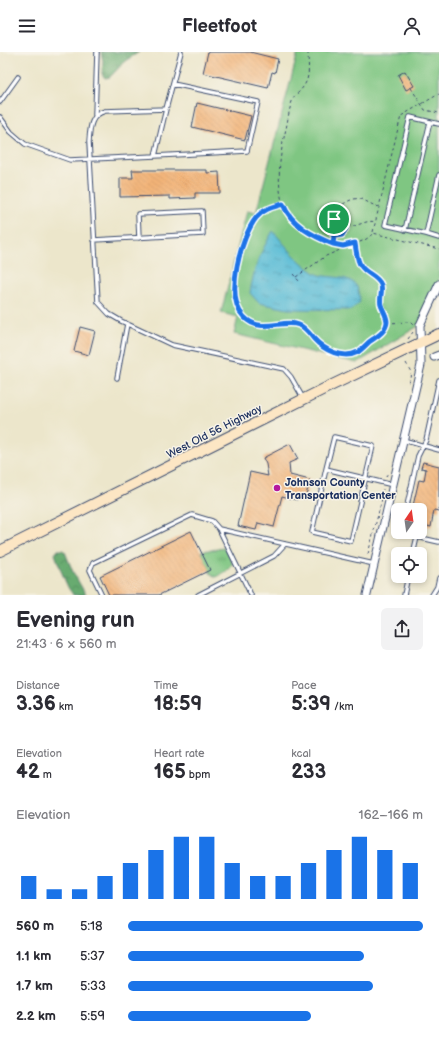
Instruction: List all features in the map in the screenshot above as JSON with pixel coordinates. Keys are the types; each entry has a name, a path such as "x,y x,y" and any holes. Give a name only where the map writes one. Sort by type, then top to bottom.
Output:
{"main road":[{"name":"West Old 56 Highway","path":"0,551 304,399 439,334"}],"street":[{"path":"367,595 421,365 420,342 422,319 437,293 439,284"}],"lane":[{"path":"155,156 181,52"},
{"path":"97,53 95,115 90,129 89,159 98,302 109,314 172,345 280,367 288,372 304,399"},
{"path":"0,102 18,77"},
{"path":"0,117 11,132 25,144 70,160 247,151 258,102 173,84"},
{"path":"95,115 105,111 166,110"},
{"path":"439,124 410,117 385,225 439,238"},
{"path":"405,230 430,122"},
{"path":"426,234 439,176"},
{"path":"94,240 139,238 203,234 202,211 138,214 139,238"},
{"path":"117,378 127,324"},
{"path":"408,503 422,446 426,440 439,380"},
{"path":"334,437 373,446 351,541 312,532 326,470 334,437"},
{"path":"403,440 439,450"},
{"path":"326,470 393,485"},
{"path":"102,595 90,570 93,563 192,514 212,521 219,529 242,573 251,595"},
{"path":"219,529 374,564"},
{"path":"426,539 439,542"},
{"path":"198,595 274,556 285,544"},
{"path":"432,595 437,587 439,578"},
{"path":"404,595 407,583"}],"path":[{"path":"308,52 306,83 293,100 280,158 283,204 285,209 302,228 313,237 333,244 343,246 355,243 371,236 373,233 439,248"},
{"path":"411,88 425,110 439,113"},
{"path":"333,244 334,236 328,228 339,207 355,199 361,199 371,205 380,207"},
{"path":"283,204 263,211 257,217 243,240 235,275 237,305 243,317 258,325 270,326 292,323 299,325 323,348 340,354 357,352 384,330 387,323 386,315 380,304 381,285 377,279 361,266 355,243"},
{"path":"334,219 342,220 346,228"},
{"path":"346,228 355,227 370,220 376,222"},
{"path":"334,236 342,235 346,228"},
{"path":"296,277 326,256 342,249 343,246"},
{"path":"293,274 299,281"},
{"path":"387,323 410,322 413,324 413,331 408,339"},
{"path":"406,363 410,372 409,384"},
{"path":"386,476 389,467"},
{"path":"368,554 383,489"}],"green space":[{"path":"101,52 139,52 125,61 110,77 105,78 102,74 103,61"},
{"path":"298,52 439,52 439,284 420,325 357,363 234,334 238,317 221,313 247,211 256,213"},
{"path":"225,548 232,565 231,568 216,577 211,574 201,551"},
{"path":"58,550 63,550 65,552 73,572 86,595 73,595 69,589 55,554"}],"water":[{"path":"273,231 298,259 315,273 343,278 353,283 358,289 360,302 351,310 288,309 259,303 250,293 258,261 264,246"}],"building":[{"path":"208,52 250,52 278,59 275,73 272,72 268,88 203,73"},
{"path":"405,71 414,86 406,90 398,75"},
{"path":"197,103 251,116 245,140 192,127"},
{"path":"132,170 207,170 207,173 219,172 220,193 195,193 195,198 170,199 170,196 120,197 120,178 133,178"},
{"path":"80,327 95,331 89,355 74,351"},
{"name":"Johnson County Transportation Center","path":"290,444 298,459 289,463 290,475 310,480 305,499 297,497 297,500 282,496 274,527 258,523 256,530 238,526 250,472 268,476 266,464 263,458"},
{"path":"423,462 439,466 439,511 434,510 431,527 427,526 427,503 414,503 419,480 424,481 426,469 421,468"},
{"path":"191,531 210,570 159,595 109,595 100,576"}],"place":[{"name":"Johnson County Transportation Center","path":"277,488"}],"route":[{"path":"334,219 328,228 330,233 334,236 333,244 313,237 292,218 283,204 263,211 250,227 243,240 235,275 235,292 237,305 243,317 251,322 258,325 270,326 279,326 292,323 299,325 307,331 323,348 340,354 349,354 357,352 375,338 384,330 387,323 386,315 380,304 381,285 377,279 361,266 355,243 343,246 333,244 334,236 340,236 346,231 346,224 342,220 334,219"}]}
